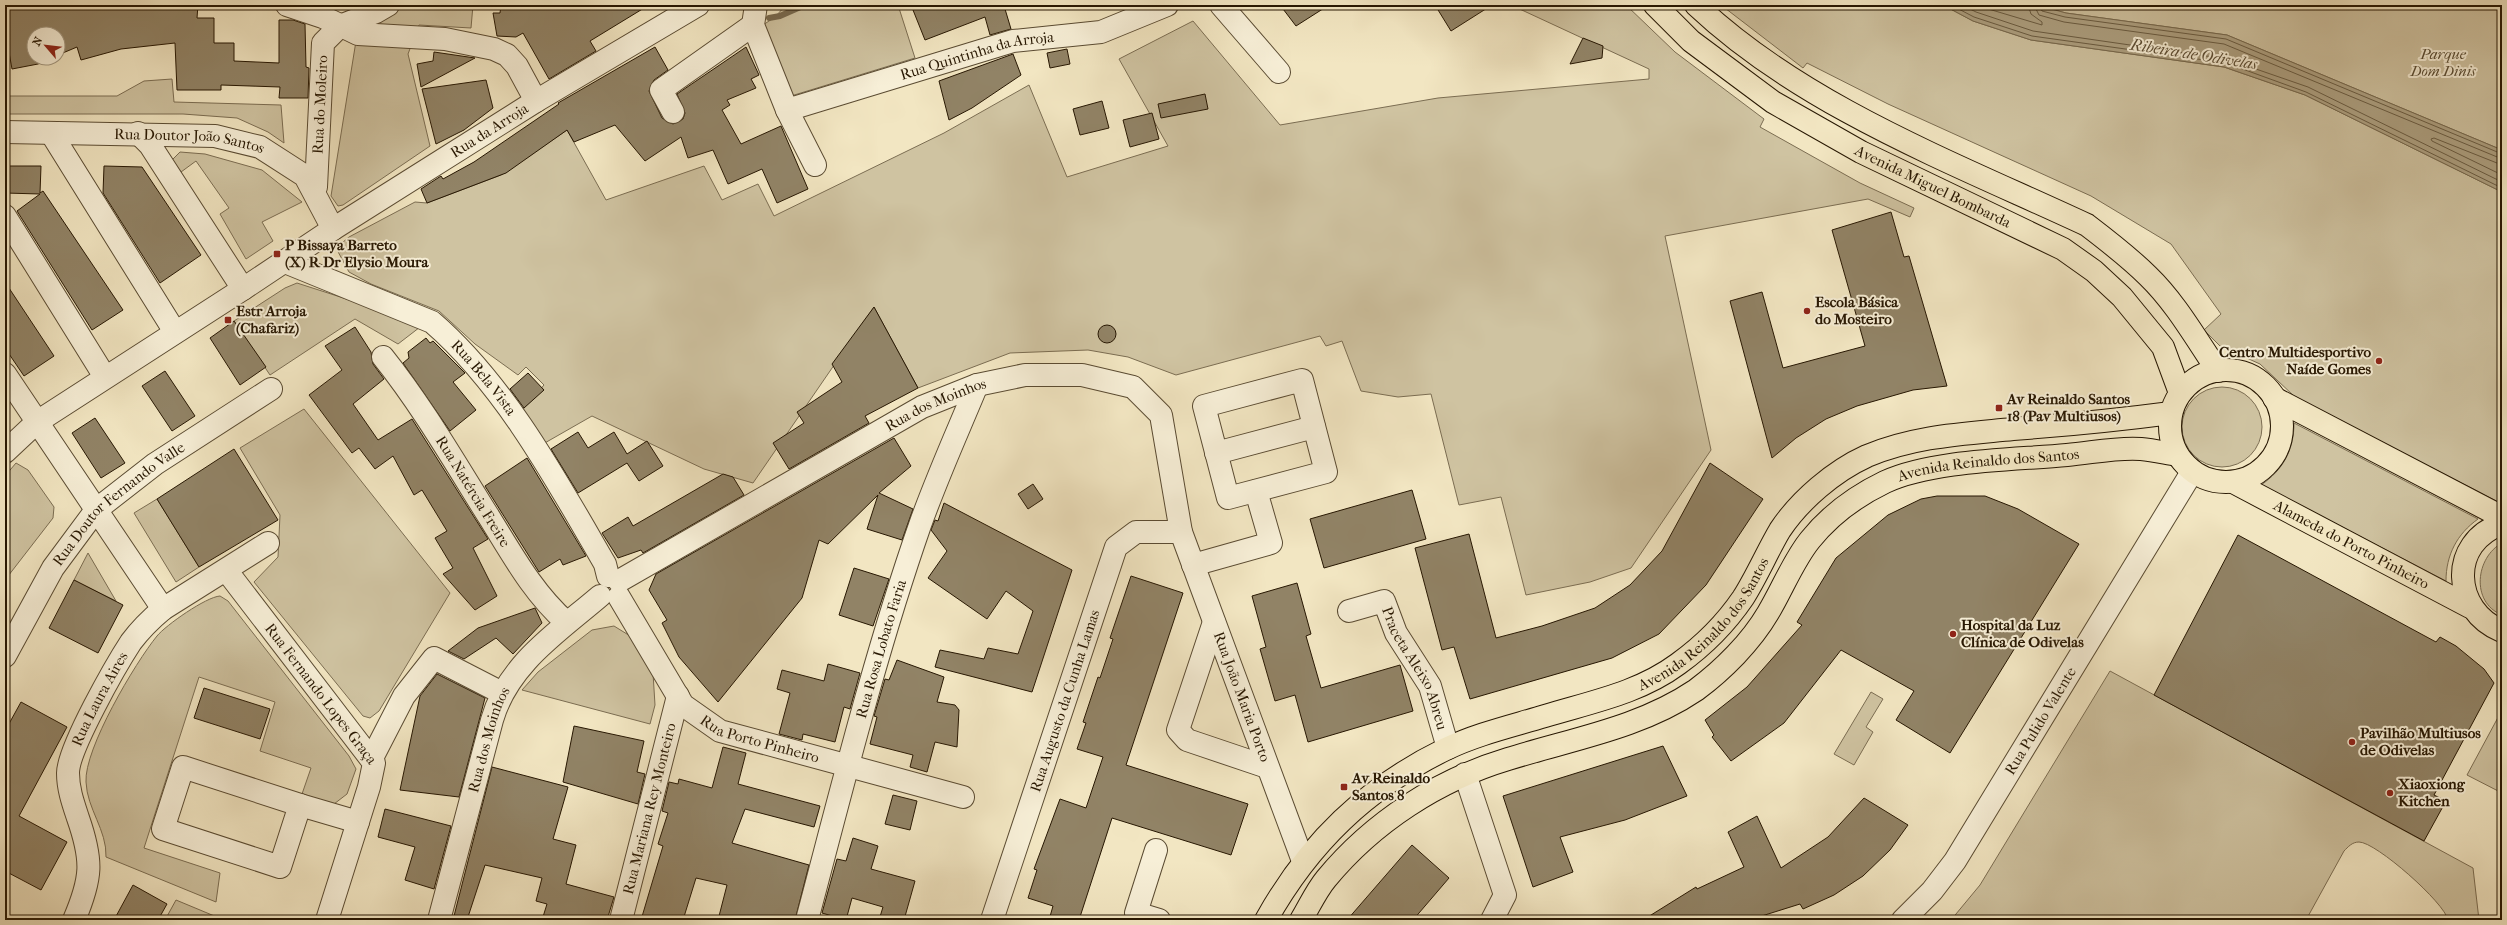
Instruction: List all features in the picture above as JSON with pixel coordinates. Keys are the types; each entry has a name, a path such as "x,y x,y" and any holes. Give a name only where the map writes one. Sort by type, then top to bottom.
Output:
{"main road":[{"name":"Avenida Miguel Bombarda","path":"1655,5 1691,40 1773,102 1861,152 2063,249 2094,271 2122,297 2163,347 2180,393"},
{"name":"Avenida Miguel Bombarda","path":"1696,5 1709,17 1788,76 1874,125 2086,225 2117,247 2149,277 2174,306 2218,371"},
{"path":"2228,370 2250,376 2259,381 2274,398 2278,408 2282,430 2276,451 2263,468 2244,480 2233,482 2212,480 2192,472 2177,455 2170,434 2171,413 2180,393 2191,382 2203,375 2218,371 2228,370"},
{"path":"2274,398 2502,517"},
{"name":"Avenida Reinaldo dos Santos","path":"1266,920 1303,861 1357,806 1408,770 1448,748 1481,735 1610,698 1662,675 1678,664 1726,621 1742,598 1783,527 1801,505 1828,480 1865,457 1905,442 1942,436 2130,419 2171,413"},
{"name":"Avenida Reinaldo dos Santos","path":"1301,920 1325,880 1375,831 1430,791 1465,774 1507,759 1638,721 1696,689 1727,663 1767,616 1809,541 1835,514 1862,494 1887,481 1930,468 2132,449 2177,455"},
{"name":"Alameda do Porto Pinheiro","path":"2233,482 2470,607"},
{"path":"2502,524 2481,536 2468,553 2464,564 2463,586 2470,607 2480,618 2502,631"}],"street":[{"path":"287,5 323,17 358,34 445,39 494,49 507,55 517,66 536,101"},
{"path":"340,26 376,12 388,5"},
{"name":"Rua da Arroja","path":"5,452 37,422 285,262 333,229 536,101 698,5"},
{"name":"Rua Quintinha da Arroja","path":"787,110 1013,41 1101,32 1167,5"},
{"path":"1221,5 1279,72"},
{"path":"673,112 661,90 755,15 787,110 815,165"},
{"name":"Rua do Moleiro","path":"314,191 316,187 323,42 340,26"},
{"name":"Rua Doutor João Santos","path":"5,132 138,133 215,136 260,147 305,176 333,229"},
{"path":"51,133 175,332"},
{"path":"138,133 150,145 243,289"},
{"path":"5,216 105,377"},
{"name":"Rua Bela Vista","path":"285,262 432,322 474,361 545,462 603,560 612,587"},
{"name":"Rua Natércia Freire","path":"383,357 446,446 525,575 554,611 566,622"},
{"path":"5,374 163,610"},
{"name":"Rua dos Moinhos","path":"439,920 492,720 502,693 509,680 525,662 566,622 612,587 922,406 977,385 1024,375 1082,375 1133,388 1161,415 1181,532"},
{"path":"1302,380 1314,427 1326,472 1228,498 1204,406 1302,380"},
{"name":"Rua Rosa Lobato Faria","path":"807,920 848,765 920,524 977,385"},
{"name":"Rua Doutor Fernando Valle","path":"6,652 53,568 96,510 155,464 271,389"},
{"path":"1216,453 1314,427"},
{"name":"Rua Pulido Valente","path":"1903,920 1932,891 1955,861 2192,472"},
{"path":"1193,565 1271,543 1256,491"},
{"name":"Rua Augusto da Cunha Lamas","path":"992,920 1116,547 1136,532 1181,532"},
{"name":"Rua João Maria Porto","path":"1181,532 1303,861"},
{"name":"Rua Laura Aires","path":"74,920 87,890 89,854 70,791 68,772 77,741 131,642 148,622 163,610 268,543"},
{"name":"Rua Fernando Lopes Graça","path":"226,570 372,758 374,770 326,920"},
{"name":"Rua Porto Pinheiro","path":"612,587 678,696 689,711 720,731 963,797"},
{"name":"Praceta Aleixo Abreu","path":"1349,611 1384,601 1396,633 1430,686 1448,748"},
{"path":"1214,622 1178,730 1187,740 1267,767"},
{"path":"372,758 404,696 434,658 502,693"},
{"name":"Rua Mariana Rey Monteiro","path":"621,920 678,696"},
{"path":"300,805 280,867 163,829 183,767 358,822"},
{"path":"1465,774 1505,895 1492,920"},
{"path":"1156,850 1136,913 1159,920"}],"green space":[{"path":"345,5 473,5 471,28 419,25 408,54 430,146 343,205 338,206 331,196 361,10"},
{"path":"786,5 898,5 915,58 791,96 760,27 775,17"},
{"path":"1511,5 1626,5 1675,52 1764,119 1760,127 1860,183 1914,208 1910,217 1868,199 1665,236 1711,450 1631,568 1590,582 1526,595 1501,497 1459,505 1431,394 1398,397 1361,391 1342,341 1326,346 1320,336 1176,375 1128,357 1088,350 1010,353 918,388 874,307 753,483 704,469 592,416 543,444 518,415 544,385 526,367 518,375 475,344 439,311 371,284 349,272 336,248 349,237 415,202 427,203 501,175 567,130 606,200 704,166 722,200 758,184 774,216 944,133 1029,85 1067,177 1168,146 1119,59 1193,21 1280,125 1438,98 1649,79 1649,69"},
{"path":"1721,5 1943,5 1973,21 2031,40 2224,67 2305,95 2502,192 2502,504 2295,397 2260,364 2220,346 2204,330 2221,314 2171,244 2091,196 1888,104 1807,63 1803,68"},
{"name":"Parque Dom Dinis","path":"2037,5 2502,5 2502,150 2227,35 2066,13"},
{"path":"172,79 174,102 281,105 284,143 268,132 237,118 183,114 5,114 5,96 117,96 144,81"},
{"path":"180,152 205,154 262,170 302,202 262,222 273,241 246,259 220,214 229,208 196,161 181,172 172,160"},
{"path":"297,283 424,324 398,344 355,319 270,375 234,321 285,288"},
{"path":"2222,387 2237,390 2250,399 2259,412 2262,427 2259,442 2250,455 2237,464 2222,467 2207,464 2194,455 2185,442 2182,427 2185,412 2194,399 2207,390"},
{"path":"304,409 450,593 379,711 370,718 363,716 254,582 278,557 280,515 240,448"},
{"path":"2294,423 2478,519 2464,531 2454,546 2448,562 2446,581 2261,485 2275,473 2286,458 2292,442"},
{"path":"16,463 28,470 54,507 53,518 5,580 5,476"},
{"path":"157,499 199,567 176,582 134,513"},
{"path":"2502,543 2502,615 2492,609 2485,600 2481,590 2480,579 2482,569 2487,558 2493,550"},
{"path":"88,553 116,601 74,580"},
{"path":"220,596 228,601 349,756 356,769 347,794 334,804 302,794 311,768 260,751 275,702 199,677 144,848 220,873 216,902 106,857 103,838 87,792 86,782 93,749 112,707 136,666 157,636 177,619 196,606"},
{"path":"614,626 635,639 653,673 655,705 650,724 522,690 538,672 592,630"},
{"path":"2110,671 2473,868 2479,920 2448,920 2444,912 2423,888 2394,862 2368,845 2357,842 2349,846 2344,851 2306,920 1951,920 1980,885"},
{"path":"1871,692 1883,699 1866,727 1873,732 1854,765 1834,754"},
{"path":"2502,710 2502,793 2467,775"},
{"path":"176,900 224,920 165,920"}],"water":[{"name":"Ribeira de Odivelas","path":"1943,5 2037,5 2066,13 2227,35 2502,150 2502,192 2305,95 2224,67 2031,40 1973,21"}],"building":[{"path":"5,5 198,5 197,18 214,18 214,43 234,43 234,61 279,63 279,20 293,20 305,24 306,67 309,68 308,98 279,98 280,87 221,85 221,90 177,90 175,43 121,49 81,60 77,47 66,52 66,26 26,26 26,66 28,66 12,69 5,30"},
{"path":"501,5 649,5 590,41 596,51 549,79 523,33 516,37 497,36 493,13 500,13"},
{"path":"925,5 1012,5 1005,9 1011,29 990,35 985,17 925,40 913,10"},
{"path":"1280,5 1329,5 1296,26"},
{"path":"1435,5 1492,5 1451,31"},
{"path":"1583,38 1603,46 1602,58 1570,64"},
{"path":"655,47 668,70 654,80 649,91 662,118 673,124 683,119 685,113 677,94 746,47 759,75 751,79 756,88 727,100 730,105 722,110 741,144 781,126 808,189 777,203 762,169 728,184 713,150 688,158 681,137 645,161 615,125 574,142 567,130 506,173 427,203 421,189 441,176 443,179 474,162 559,104 558,103"},
{"path":"1067,49 1070,64 1050,68 1047,53"},
{"path":"434,52 475,58 421,87 417,64 433,61"},
{"path":"1013,54 1021,75 972,108 949,120 939,81"},
{"path":"486,80 493,108 464,130 436,144 422,89"},
{"path":"1205,94 1208,109 1161,118 1158,104"},
{"path":"1102,101 1109,128 1080,135 1073,109"},
{"path":"1152,113 1159,139 1130,147 1123,120"},
{"path":"5,166 41,166 40,193 43,191 123,310 92,330 17,211 40,194 5,193"},
{"path":"104,166 142,167 201,255 160,283 103,193"},
{"path":"1891,212 1904,257 1909,256 1947,386 1913,390 1857,406 1826,419 1796,438 1772,458 1730,301 1762,292 1783,368 1865,346 1832,230"},
{"path":"5,282 54,356 24,376 5,348"},
{"path":"874,307 918,388 865,416 869,423 789,469 773,443 804,423 797,412 842,382 832,364"},
{"path":"234,321 266,367 240,385 210,338"},
{"path":"1107,325 1113,328 1116,334 1113,340 1107,343 1101,340 1098,334 1101,328"},
{"path":"355,327 371,352 373,364 384,379 353,404 378,440 412,419 488,539 473,548 497,596 475,610 443,574 453,568 435,538 447,531 422,490 414,495 393,456 375,469 359,448 352,453 309,395 342,370 325,346"},
{"path":"426,338 430,343 433,341 465,373 453,382 476,410 450,431 403,363 409,358 408,352"},
{"path":"165,371 195,416 172,431 142,386"},
{"path":"528,373 544,390 524,408 510,389"},
{"path":"95,418 125,463 101,478 72,433"},
{"path":"578,432 588,448 614,432 627,454 647,441 663,466 639,481 627,463 578,493 551,449"},
{"path":"894,438 911,466 879,493 913,509 902,540 867,529 878,495 828,544 819,540 802,598 718,702 679,657 662,623 667,620 649,590 656,574"},
{"path":"234,449 278,520 199,567 157,499"},
{"path":"527,458 586,556 563,565 560,559 539,572 485,486"},
{"path":"1710,463 1763,499 1706,585 1659,634 1612,658 1470,699 1454,647 1442,650 1415,548 1469,534 1496,638 1542,626 1595,608 1630,585 1662,551"},
{"path":"723,474 733,477 744,495 643,553 641,550 618,558 602,533 628,517 633,526"},
{"path":"1033,484 1043,499 1028,509 1018,494"},
{"path":"1412,490 1426,539 1324,568 1310,519"},
{"path":"1937,496 1985,496 2018,509 2079,544 1950,753 1896,720 1914,691 1841,650 1784,723 1731,761 1712,737 1714,735 1705,720 1747,687 1802,625 1797,622 1836,558 1888,515 1921,499"},
{"path":"944,503 1072,570 1032,692 935,667 940,650 984,659 988,648 1018,654 1033,611 1006,591 987,619 928,578 947,551 931,530 935,520 938,521"},
{"name":"Pavilhão Multiusos de Odivelas","path":"2238,535 2436,642 2440,637 2456,646 2484,669 2494,683 2434,795 2446,801 2424,841 2154,695"},
{"path":"854,568 889,579 873,626 839,615"},
{"path":"1131,576 1183,593 1126,765 1248,804 1231,855 1112,818 1079,920 1049,920 1053,906 1028,898 1037,870 1034,869 1060,799 1086,808 1103,757 1077,749 1086,723 1083,722 1113,639 1110,638"},
{"path":"74,580 123,605 98,653 49,628"},
{"path":"1297,583 1311,634 1306,636 1321,688 1400,665 1413,711 1308,742 1295,695 1275,701 1260,649 1266,647 1252,596"},
{"path":"535,608 542,623 513,654 496,638 464,659 448,651 478,628"},
{"path":"897,660 944,677 937,702 955,705 959,710 957,747 935,742 927,772 910,767 913,755 870,744 877,717 874,716 885,679 889,680"},
{"path":"828,664 860,673 850,709 844,707 835,742 803,734 802,740 779,734 790,693 777,689 782,670 824,681"},
{"path":"437,674 485,698 459,797 400,790 420,696"},
{"path":"204,688 270,709 260,739 194,718"},
{"path":"21,702 67,727 19,816 67,842 41,890 5,871 5,731"},
{"path":"574,726 644,741 637,772 645,774 638,804 563,782"},
{"path":"1663,746 1687,796 1625,820 1560,837 1573,872 1533,887 1503,796"},
{"path":"723,747 746,753 738,784 820,806 814,827 745,809 732,843 809,865 795,920 718,920 727,885 696,878 683,920 641,920 663,846 658,844 668,813 662,811 669,782 678,784 679,779 712,788"},
{"path":"492,767 568,787 553,839 576,845 566,884 614,897 607,920 542,920 547,904 536,901 542,878 485,865 467,920 453,920"},
{"path":"893,795 917,801 910,830 885,824"},
{"path":"1864,798 1908,825 1890,850 1863,876 1834,895 1803,909 1800,904 1749,920 1643,920 1696,887 1697,889 1744,867 1728,832 1757,816 1781,868 1828,837"},
{"path":"385,809 451,826 434,889 405,880 415,847 378,837"},
{"path":"853,838 878,846 871,869 915,881 904,920 879,920 883,907 852,898 846,920 822,913 837,859 846,861"},
{"path":"1412,845 1449,878 1413,920 1347,920"},
{"path":"133,885 167,904 158,920 114,920"}],"waterway":[{"path":"769,18 780,16 805,5"}],"place":[{"name":"P Bissaya Barreto (X) R Dr Elysio Moura","path":"277,254"},
{"name":"Escola Básica do Mosteiro","path":"1807,311"},
{"name":"Estr Arroja (Chafariz)","path":"228,320"},
{"name":"Centro Multidesportivo Naíde Gomes","path":"2379,361"},
{"name":"Av Reinaldo Santos 18 (Pav Multiusos)","path":"1999,408"},
{"name":"Hospital da Luz Clínica de Odivelas","path":"1953,634"},
{"name":"Pavilhão Multiusos de Odivelas","path":"2352,742"},
{"name":"Av Reinaldo Santos 8","path":"1344,787"},
{"name":"Xiaoxiong Kitchen","path":"2390,793"}]}
